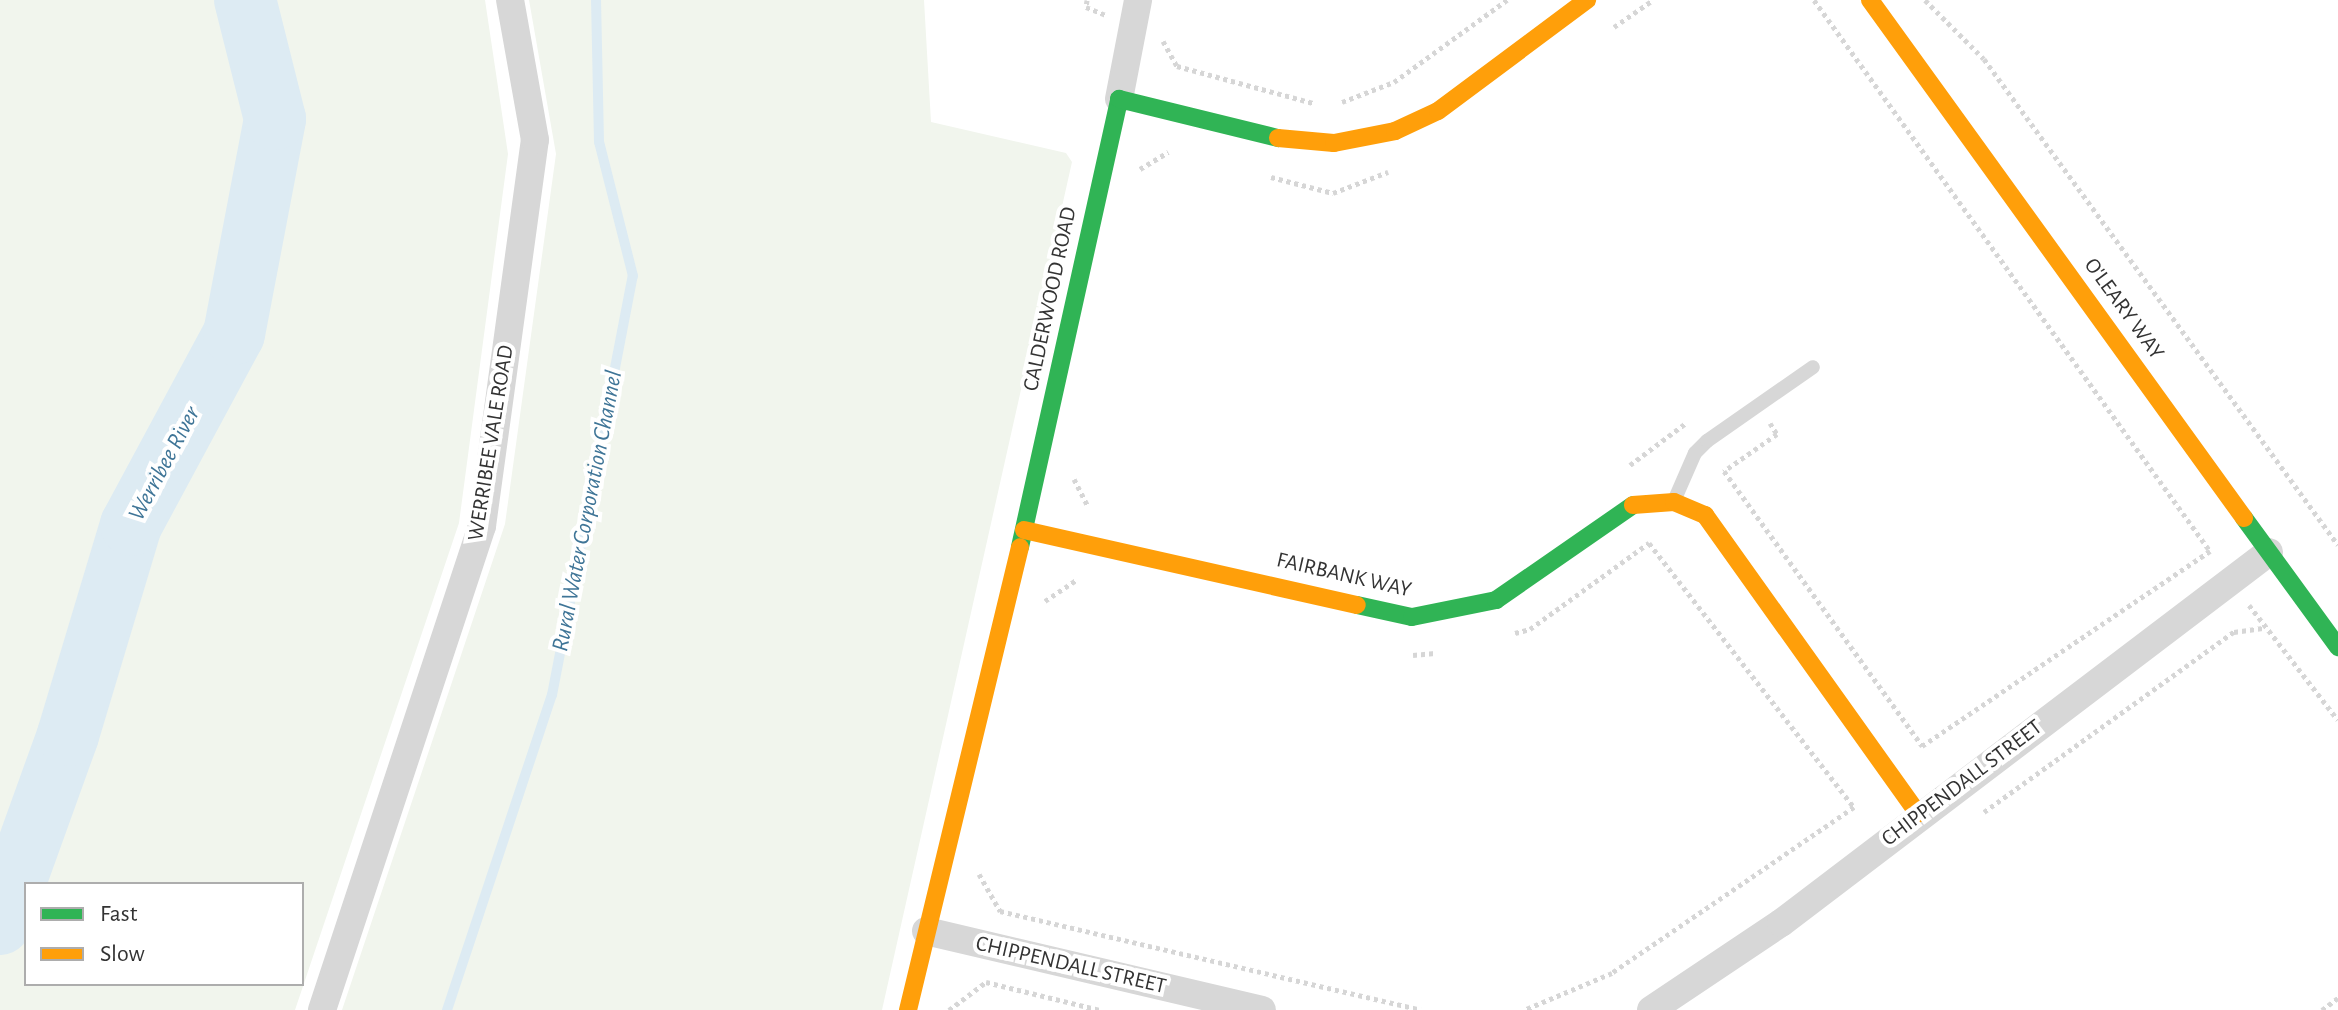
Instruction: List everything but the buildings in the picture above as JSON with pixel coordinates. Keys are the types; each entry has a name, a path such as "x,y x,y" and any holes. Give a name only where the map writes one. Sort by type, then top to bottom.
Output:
{"street":[{"name":"WERRIBEE VALE ROAD","path":"322,1010 482,526 535,140 510,0"},
{"path":"1135,12 1119,99 1290,141 1334,143 1395,131 1438,111 1587,0"},
{"name":"O'LEARY WAY","path":"1870,0 2338,647"},
{"name":"CALDERWOOD ROAD","path":"908,1010 1024,530 1119,99"},
{"name":"FAIRBANK WAY","path":"1024,530 1412,617 1496,600 1624,508 1647,500 1674,502"},
{"path":"1674,502 1705,515 1918,814"},
{"name":"CHIPPENDALL STREET","path":"1651,1010 1781,923 1918,814 2269,552"},
{"name":"CHIPPENDALL STREET","path":"926,931 1262,1010"}],"lane":[{"path":"1674,502 1695,453 1813,367"}],"path":[{"path":"1087,0 1086,7 1135,12 1156,30 1177,66 1327,107 1394,82 1507,0"},
{"path":"1603,35 1653,0"},
{"path":"1757,406 1777,434 1724,471 1922,746 2210,551 1814,0"},
{"path":"1925,0 1984,59 2338,545"},
{"path":"1132,175 1166,151 1181,155"},
{"path":"1257,174 1333,193 1400,167"},
{"path":"1623,471 1695,417"},
{"path":"1069,471 1088,507 1097,509"},
{"path":"1502,636 1530,629 1649,543 1854,807 1612,973 1524,1010"},
{"path":"1040,618 1044,603 1072,580 1081,582"},
{"path":"2252,609 2338,720"},
{"path":"1981,814 2234,632 2264,628"},
{"path":"1405,653 1420,657 1447,650"},
{"path":"981,857 978,872 1000,911 1421,1010"},
{"path":"949,1010 986,982 1100,1010"},
{"path":"2322,1010 2338,998"}],"shaded area":[{"path":"0,0 485,0 508,154 459,523 304,983 304,882 24,882 24,986 303,986 295,1010 0,1010"},
{"path":"529,0 924,0 931,122 1066,153 1072,162 882,1010 342,1010 505,524 556,154"}],"waterway":[{"name":"Werribee River","path":"0,924 68,735 131,525 234,334 275,119 245,0"},
{"name":"Rural Water Corporation Channel","path":"447,1010 552,695 633,276 599,142 596,0"}],"traffic: fast":[{"path":"1020,547 1119,99 1278,138"},
{"path":"1357,605 1412,617 1496,600 1633,505"},
{"path":"2244,518 2338,647"}],"traffic: slow":[{"path":"1278,138 1334,143 1395,131 1438,111 1587,0"},
{"path":"1870,0 2244,518"},
{"path":"1633,505 1674,502 1705,515 1918,814"},
{"path":"1024,530 1357,605"},
{"path":"908,1010 1020,547"}]}
